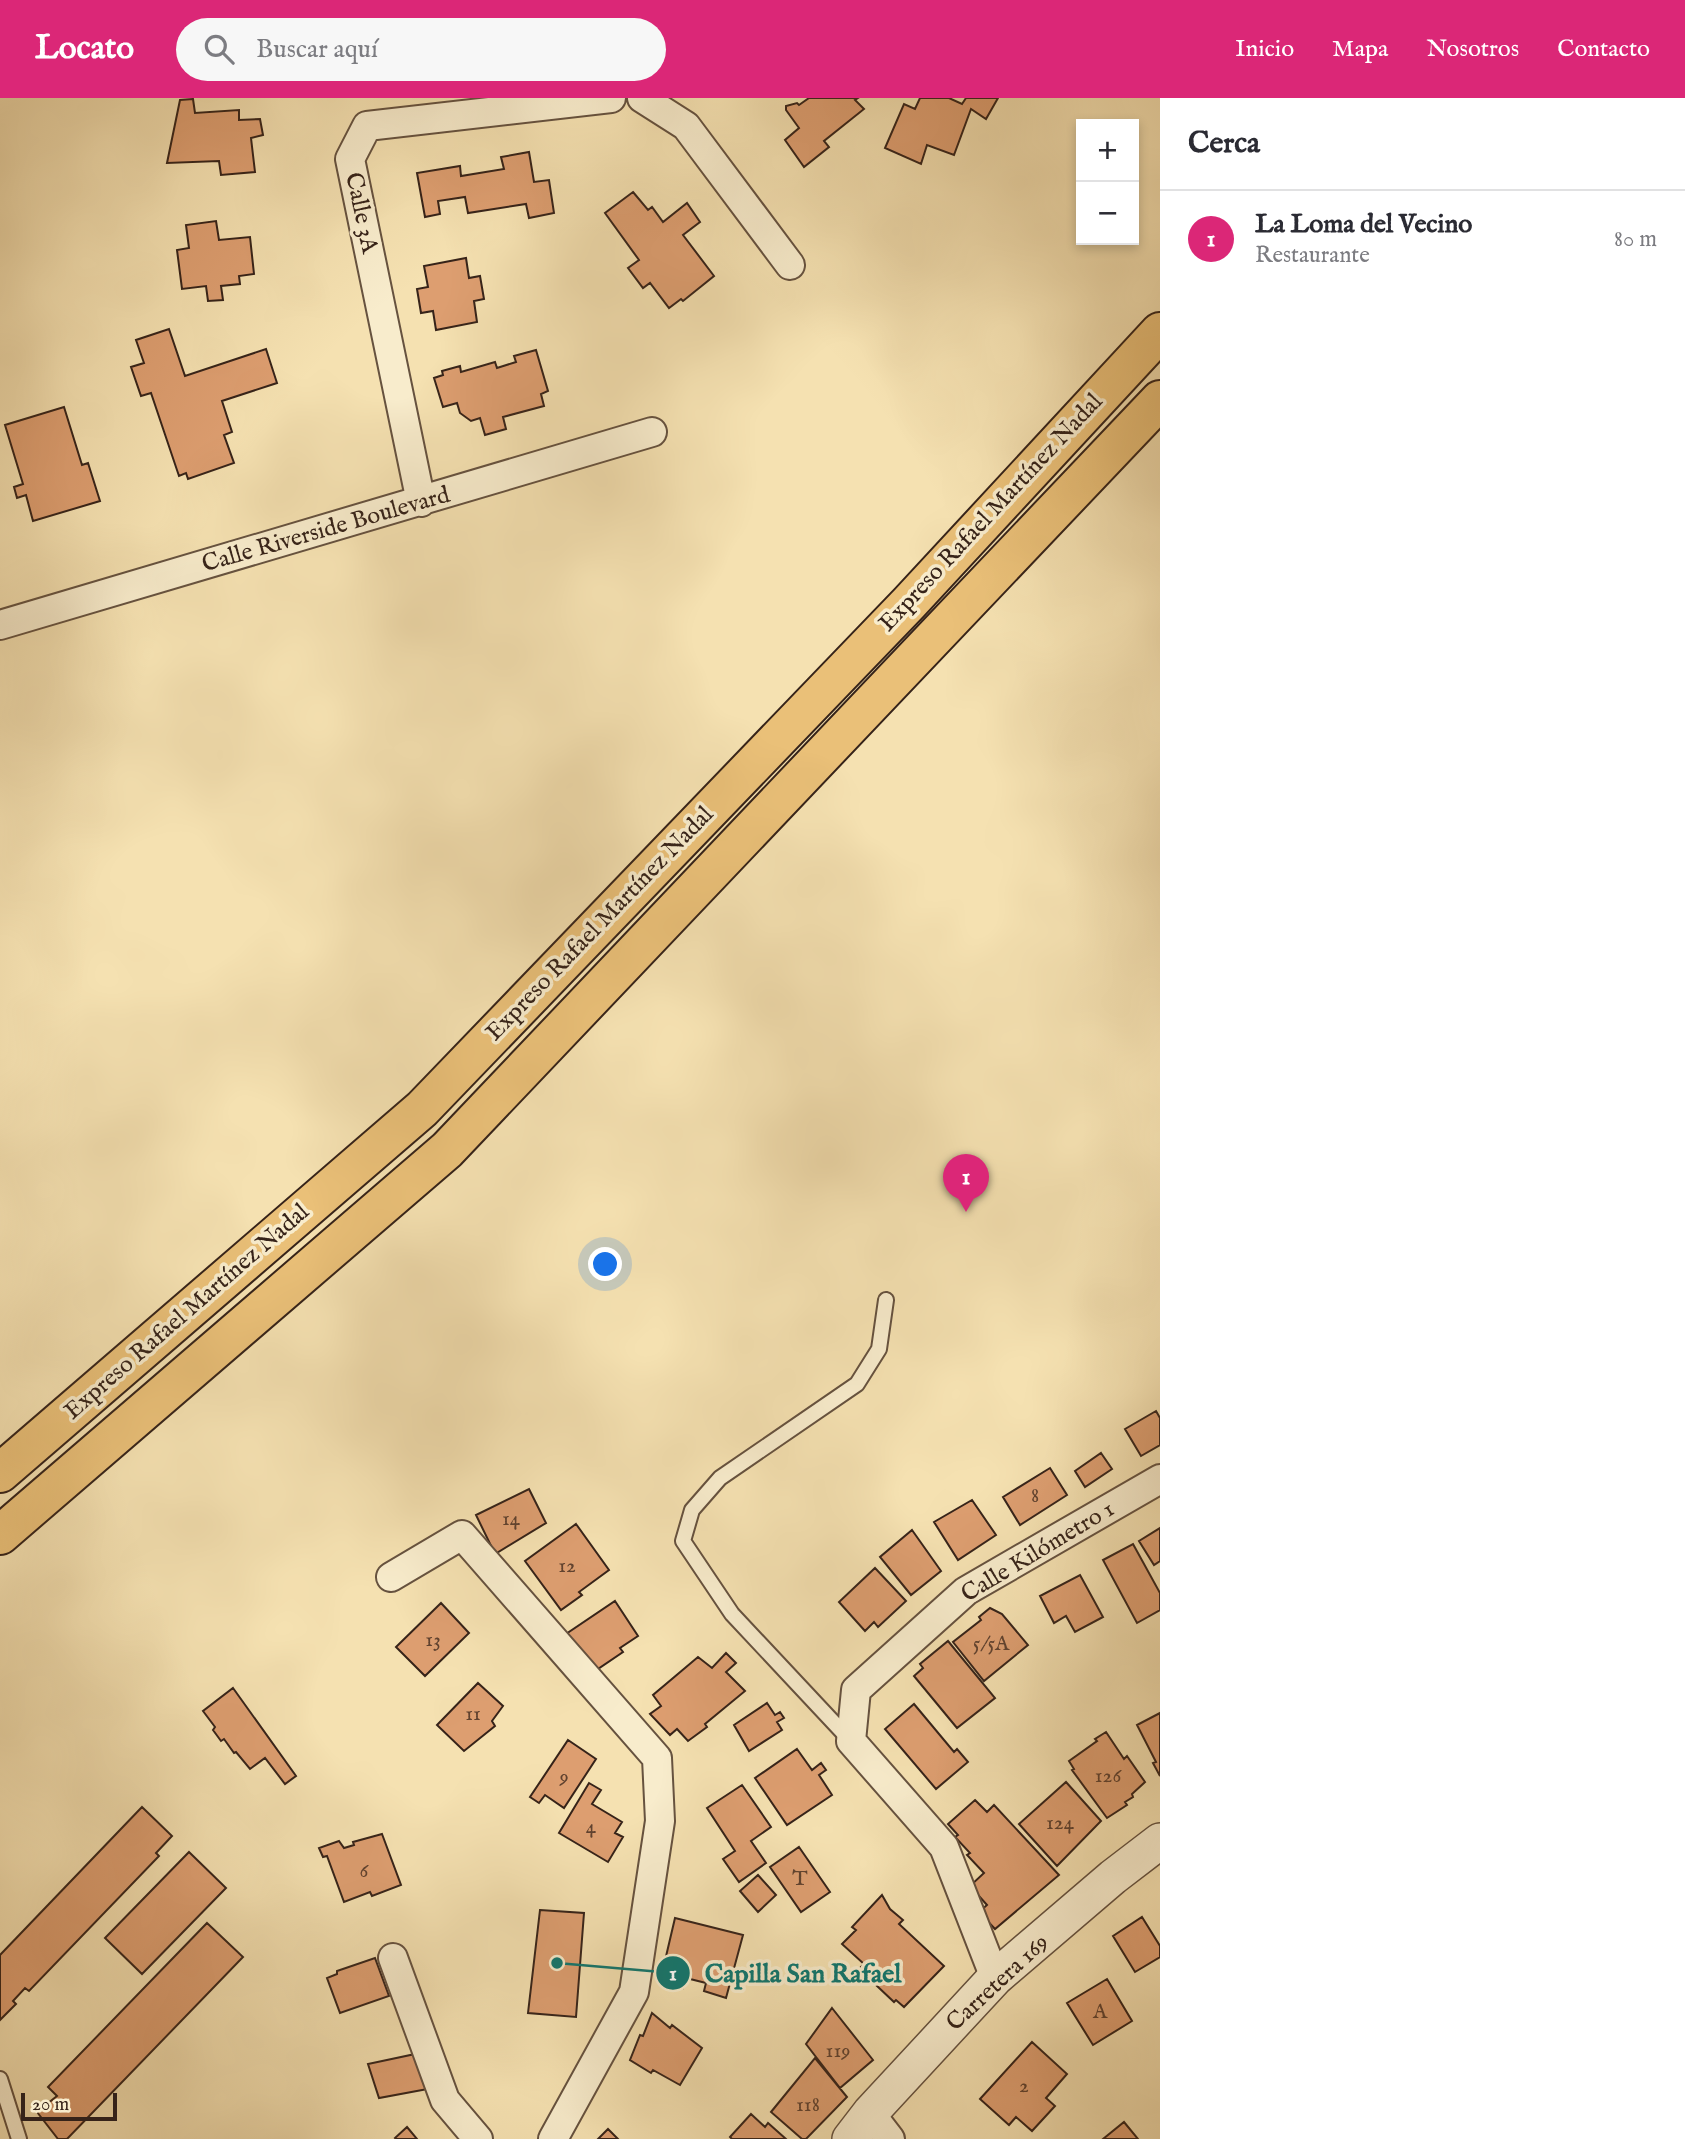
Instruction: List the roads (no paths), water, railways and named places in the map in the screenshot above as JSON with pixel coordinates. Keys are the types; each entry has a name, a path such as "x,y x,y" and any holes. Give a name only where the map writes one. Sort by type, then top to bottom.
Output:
{"highway":[{"name":"Expreso Rafael Martínez Nadal","path":"0,1473 422,1110 899,613 1160,332"},
{"name":"Expreso Rafael Martínez Nadal","path":"0,1535 447,1150 1160,400"}],"street":[{"name":"Calle 3A","path":"421,502 350,159 367,126 611,98"},
{"path":"642,98 686,125 790,265"},
{"name":"Calle Riverside Boulevard","path":"0,625 652,432"},
{"name":"Calle Kilómetro 1","path":"851,1741 856,1690 966,1591 1160,1479"},
{"path":"391,1577 462,1535 657,1758 660,1822 634,1992 553,2139"},
{"path":"851,1741 944,1847 995,1978"},
{"name":"Carretera 169","path":"870,2130 995,1978 1113,1877 1160,1841"},
{"path":"393,1958 445,2100 478,2139"}],"lane":[{"path":"851,1741 732,1614 683,1541 692,1510 720,1478 857,1384 879,1349 886,1300"},
{"path":"0,2079 19,2139"}],"place":[{"name":"La Loma del Vecino","path":"966,1212"},
{"name":"Capilla San Rafael","path":"557,1963"}]}
